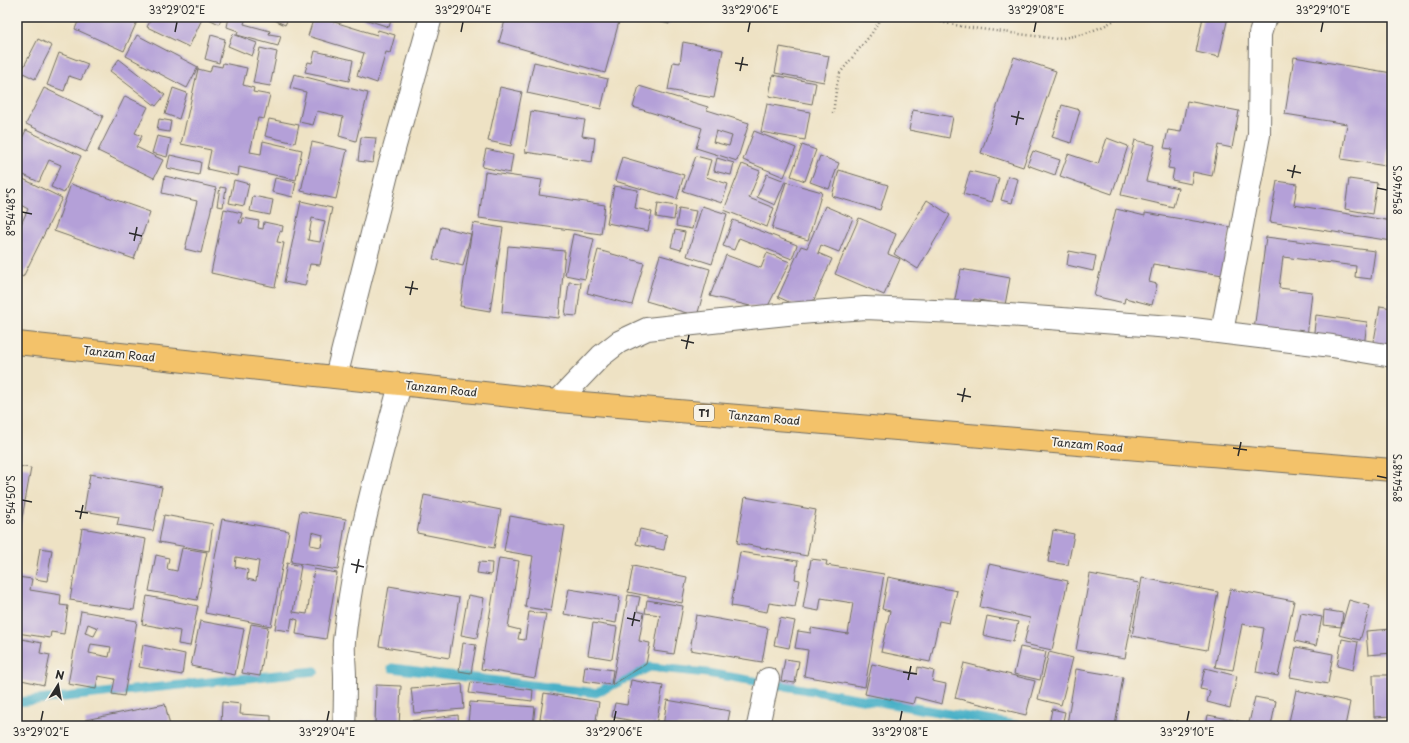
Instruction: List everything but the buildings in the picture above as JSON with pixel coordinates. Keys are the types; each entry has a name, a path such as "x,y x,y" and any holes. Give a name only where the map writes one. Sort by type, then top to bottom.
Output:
{"highway":[{"name":"Tanzam Road","path":"17,343 558,401 1392,470"}],"street":[{"path":"336,377 386,174 431,17"},
{"path":"1222,332 1258,135 1260,34 1264,20 1268,17"},
{"path":"558,401 601,356 620,342 647,329 787,314 865,308 1066,319 1222,332 1332,346 1392,356"},
{"path":"344,726 346,697 344,643 348,608 358,552 373,487 400,385"},
{"path":"758,726 768,679"}],"path":[{"path":"833,113 840,73 872,33 881,17"},
{"path":"917,17 965,27 1058,39 1084,34 1104,26 1120,17"}],"waterway":[{"path":"392,668 596,693 650,667 707,673 1022,726"},
{"path":"17,702 315,671"}]}
